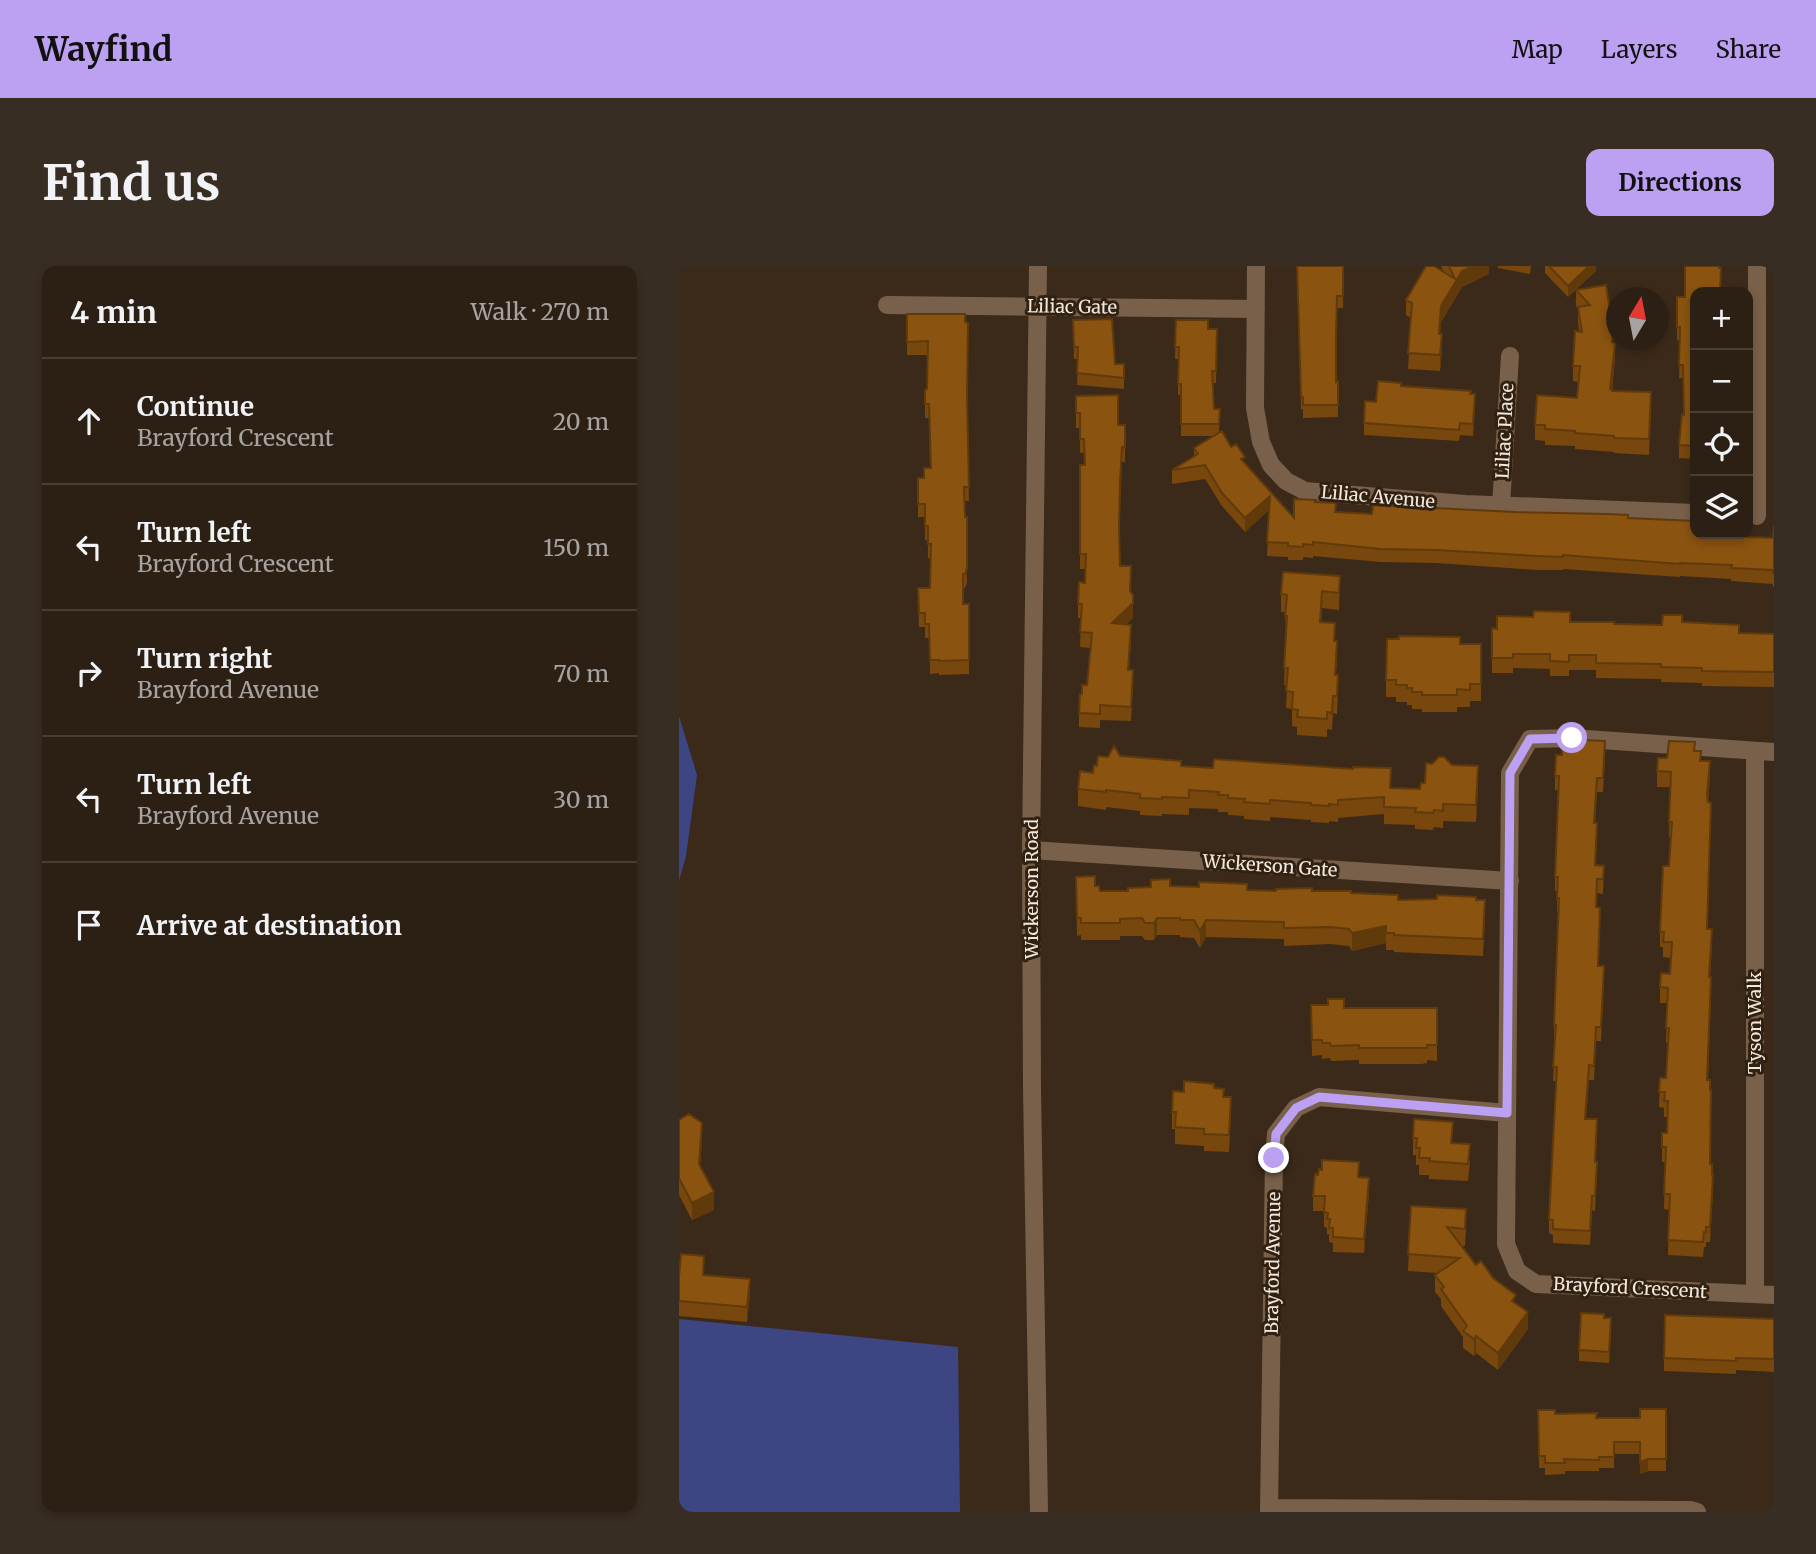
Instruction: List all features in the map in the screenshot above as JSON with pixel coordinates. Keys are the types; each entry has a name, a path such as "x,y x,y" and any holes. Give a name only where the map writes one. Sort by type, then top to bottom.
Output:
{"street":[{"name":"Wickerson Road","path":"1038,266 1031,849 1039,1512"},
{"name":"Liliac Avenue","path":"1256,266 1255,408 1261,442 1271,465 1286,481 1305,491 1465,505 1690,513"},
{"path":"1757,266 1760,516"},
{"name":"Liliac Gate","path":"887,304 1256,309"},
{"name":"Liliac Place","path":"1501,506 1510,356"},
{"name":"Brayford Crescent","path":"1774,752 1572,738 1530,739 1510,773 1506,1244 1517,1271 1536,1284 1774,1295"},
{"name":"Tyson Walk","path":"1755,751 1755,1294"},
{"name":"Wickerson Gate","path":"1031,849 1510,881"},
{"name":"Brayford Avenue","path":"1269,1510 1276,1134 1296,1108 1319,1097 1507,1113"},
{"path":"1269,1510 1697,1512"}],"shaded area":[{"path":"679,716 697,775 686,856 679,881"},
{"path":"679,1319 958,1347 960,1512 679,1512"}],"building":[{"path":"1297,266 1343,266 1343,296 1337,296 1338,405 1303,405"},
{"path":"1426,266 1434,266 1455,279 1449,266 1473,266 1462,271 1441,306 1440,355 1408,353 1412,303 1406,300"},
{"path":"1549,266 1589,266 1568,286"},
{"path":"1685,266 1721,268 1720,287 1690,287 1690,446 1679,445 1682,414 1684,415 1677,297 1685,297"},
{"path":"1606,285 1606,350 1614,350 1610,389 1651,392 1649,439 1614,438 1545,429 1545,425 1535,425 1537,395 1577,398 1580,366 1573,366 1575,331 1582,332 1578,307 1590,305 1576,290"},
{"path":"907,314 965,314 965,322 968,323 969,487 964,487 967,568 963,574 963,604 969,604 969,660 930,660 929,624 925,624 925,613 919,613 918,588 930,588 931,544 928,544 928,526 925,526 925,504 918,504 918,478 924,478 924,468 931,468 929,404 925,404 928,341 907,342"},
{"path":"1112,319 1115,364 1124,364 1124,378 1077,373 1078,347 1074,347 1073,320"},
{"path":"1176,320 1208,320 1208,329 1217,329 1216,371 1212,371 1214,409 1220,409 1219,424 1181,424 1179,347 1175,347"},
{"path":"1378,381 1401,383 1401,386 1471,391 1470,394 1475,394 1473,424 1460,423 1459,430 1364,423 1365,401 1376,402"},
{"path":"1118,395 1118,425 1125,425 1120,483 1120,566 1131,566 1130,591 1133,603 1112,623 1131,625 1128,670 1133,670 1131,707 1100,705 1100,714 1079,713 1082,685 1087,685 1092,633 1080,632 1082,604 1078,604 1079,582 1085,583 1086,554 1080,554 1080,465 1085,465 1084,439 1080,439 1080,413 1076,413 1076,396"},
{"path":"1222,431 1231,447 1236,444 1245,457 1241,459 1294,518 1294,499 1336,503 1335,512 1372,514 1373,505 1628,515 1628,518 1690,521 1690,539 1773,538 1774,526 1774,573 1773,570 1731,568 1732,565 1563,555 1381,549 1313,542 1313,545 1303,544 1303,547 1267,542 1270,496 1245,518 1222,493 1205,465 1172,470 1198,454 1194,448"},
{"path":"1283,572 1340,576 1339,593 1322,591 1320,622 1335,623 1334,641 1337,641 1337,696 1333,696 1332,713 1327,712 1327,719 1297,717 1298,710 1292,709 1293,692 1286,691 1288,668 1284,668 1287,595 1281,594"},
{"path":"1534,611 1570,612 1570,622 1662,625 1663,615 1682,615 1682,622 1739,625 1739,633 1774,634 1774,672 1702,671 1702,668 1661,667 1661,664 1596,663 1596,655 1569,655 1569,662 1550,661 1550,654 1513,654 1513,658 1492,658 1492,628 1497,629 1497,616 1533,617"},
{"path":"1399,636 1460,637 1460,644 1481,644 1481,684 1470,684 1470,690 1457,689 1457,695 1422,695 1422,692 1412,692 1412,688 1407,688 1407,685 1396,685 1396,680 1386,680 1387,639 1399,639"},
{"path":"1562,739 1605,741 1603,778 1597,778 1594,823 1597,823 1595,865 1604,866 1603,879 1597,879 1596,907 1600,908 1598,966 1604,966 1601,1027 1596,1027 1594,1066 1589,1065 1585,1119 1597,1119 1595,1196 1592,1196 1590,1231 1553,1229 1553,1220 1549,1219 1557,1067 1553,1067 1559,898 1558,877 1555,877 1559,776 1555,776 1556,755 1562,755"},
{"path":"1669,741 1695,742 1694,751 1701,751 1700,761 1710,761 1707,795 1708,802 1711,803 1707,929 1712,929 1707,1080 1710,1080 1711,1090 1710,1164 1713,1175 1710,1227 1706,1227 1703,1242 1668,1240 1670,1194 1664,1194 1666,1147 1662,1147 1662,1133 1667,1133 1668,1101 1664,1101 1665,1092 1659,1092 1660,1078 1666,1078 1669,1028 1666,1028 1668,988 1660,987 1661,973 1670,974 1672,942 1663,942 1664,932 1660,932 1663,866 1669,866 1672,822 1669,822 1671,772 1657,771 1658,758 1667,758"},
{"path":"1114,746 1120,756 1181,761 1181,766 1213,768 1214,759 1353,769 1391,768 1390,788 1420,789 1421,783 1425,783 1426,763 1432,764 1439,757 1444,757 1452,765 1478,766 1476,805 1443,804 1443,811 1434,810 1433,813 1415,812 1416,808 1384,807 1384,797 1338,800 1338,805 1329,806 1270,800 1270,804 1244,802 1245,799 1218,795 1219,792 1189,790 1189,798 1162,799 1140,798 1140,794 1078,789 1080,771 1093,773 1098,756 1108,757"},
{"path":"1095,876 1095,886 1099,886 1100,891 1128,891 1128,888 1151,887 1151,880 1170,879 1170,886 1199,887 1199,882 1247,884 1247,890 1312,888 1312,891 1398,895 1398,900 1437,899 1437,895 1476,897 1476,900 1485,900 1483,939 1394,935 1386,933 1386,926 1352,933 1349,929 1330,927 1284,928 1284,922 1206,920 1200,931 1194,920 1180,918 1157,918 1154,923 1145,923 1142,918 1120,919 1120,923 1081,923 1081,918 1077,918 1076,877"},
{"path":"1328,999 1344,999 1344,1008 1437,1008 1437,1045 1427,1045 1427,1048 1359,1048 1359,1045 1331,1046 1330,1043 1322,1043 1322,1040 1312,1040 1311,1005 1328,1005"},
{"path":"1184,1081 1214,1084 1214,1088 1224,1089 1223,1097 1231,1097 1229,1135 1204,1134 1204,1129 1175,1127 1176,1112 1172,1112 1173,1091 1184,1092"},
{"path":"689,1114 702,1123 699,1164 714,1192 692,1203 679,1178 679,1120"},
{"path":"1414,1119 1453,1122 1451,1143 1470,1144 1468,1164 1419,1158 1417,1138 1413,1138"},
{"path":"1322,1160 1359,1162 1358,1177 1369,1178 1364,1239 1333,1237 1333,1228 1329,1228 1330,1219 1327,1219 1328,1213 1324,1212 1325,1196 1313,1196 1315,1174 1318,1175 1319,1169 1322,1170"},
{"path":"1411,1206 1466,1209 1465,1229 1447,1227 1476,1265 1481,1261 1493,1278 1516,1295 1512,1301 1528,1312 1498,1353 1476,1336 1474,1339 1463,1331 1467,1326 1441,1289 1444,1287 1435,1275 1460,1258 1408,1254"},
{"path":"681,1254 704,1256 703,1275 750,1279 747,1307 679,1301"},
{"path":"1581,1313 1604,1314 1604,1318 1611,1318 1609,1352 1579,1350"},
{"path":"1665,1315 1774,1319 1774,1359 1736,1358 1736,1361 1664,1358"},
{"path":"1640,1409 1666,1409 1666,1459 1640,1462 1640,1442 1614,1442 1614,1457 1599,1457 1599,1460 1564,1459 1565,1463 1545,1463 1545,1456 1539,1456 1538,1410 1555,1410 1555,1414 1597,1413 1596,1418 1640,1418"}],"route":[{"path":"1274,1158 1276,1134 1296,1108 1319,1097 1507,1113 1510,773 1530,739 1572,738"}]}
